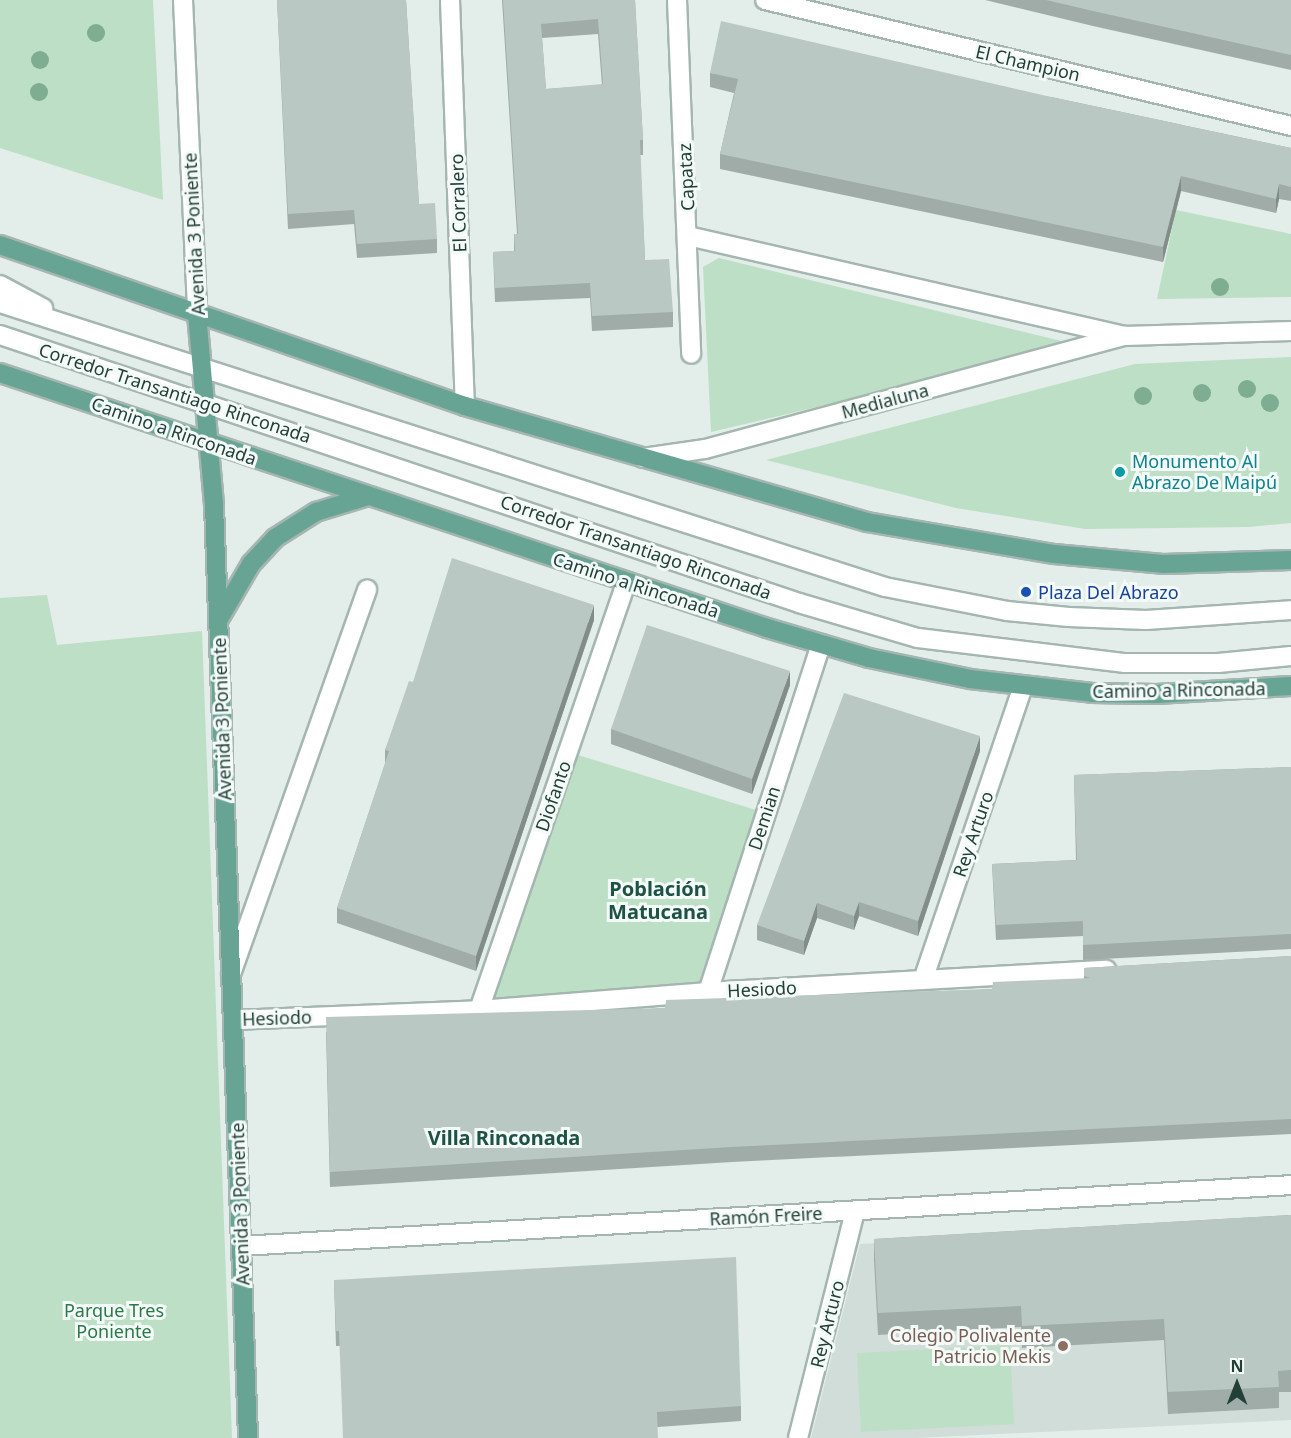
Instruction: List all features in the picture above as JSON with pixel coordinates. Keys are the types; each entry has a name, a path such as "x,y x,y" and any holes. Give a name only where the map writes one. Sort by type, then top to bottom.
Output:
{"main road":[{"path":"0,246 465,406 867,522 961,540 1054,554 1163,564 1291,560"},
{"name":"Avenida 3 Poniente","path":"197,314 209,442 218,619 248,1438"},
{"name":"Camino a Rinconada","path":"0,373 626,582 821,644 917,669 1023,687 1157,694 1291,686"},
{"path":"218,619 251,564 275,538 316,512 368,496"}],"street":[{"name":"Avenida 3 Poniente","path":"183,0 197,314"},
{"name":"El Corralero","path":"450,0 465,406"},
{"name":"Capataz","path":"677,0 691,354"},
{"name":"El Champion","path":"765,0 1291,126"},
{"name":"Medialuna","path":"688,236 1125,336"},
{"name":"Corredor Transantiago Rinconada","path":"0,285 84,330"},
{"name":"Corredor Transantiago Rinconada","path":"0,303 895,590 1007,611 1069,617 1157,620 1291,610"},
{"name":"Medialuna","path":"643,458 705,449 1125,336 1291,331"},
{"name":"Corredor Transantiago Rinconada","path":"0,335 799,603 918,638 1125,663 1218,663 1291,656"},
{"name":"Corredor Transantiago Rinconada","path":"0,366 74,397"},
{"name":"Diofanto","path":"479,1010 626,582"},
{"path":"231,974 366,589"},
{"name":"Demian","path":"708,992 821,644"},
{"name":"Rey Arturo","path":"923,980 1023,687"},
{"name":"Hesiodo","path":"233,1020 479,1010 708,992 1125,969"},
{"name":"Ramón Freire","path":"241,1246 1291,1185"},
{"name":"Rey Arturo","path":"798,1438 855,1210"}],"shaded area":[{"name":"Colegio Polivalente Patricio Mekis","path":"1291,1218 1291,1420 916,1438 811,1438 860,1244"}],"green space":[{"path":"0,0 153,0 163,200 0,148"},
{"path":"1176,210 1291,234 1291,297 1157,299"},
{"path":"719,258 1078,345 711,432 703,267"},
{"name":"Plaza Del Abrazo","path":"1291,357 1291,523 1248,527 1085,529 956,508 766,460 1135,364"},
{"name":"Parque Tres Poniente","path":"47,595 57,645 202,631 232,1438 0,1438 0,598"},
{"path":"568,752 766,813 708,992 479,1010"},
{"path":"1010,1345 1014,1424 861,1432 857,1353"}],"building":[{"path":"277,0 406,0 419,204 435,203 437,239 357,244 354,210 288,214"},
{"path":"503,0 635,0 643,140 640,140 645,260 669,259 673,312 592,316 590,283 495,288 493,252 515,251 514,234 518,234","holes":["598,19 603,84 546,89 541,24"]},
{"path":"1046,0 1291,0 1291,55 1093,11"},
{"path":"721,21 1051,97 1291,148 1291,187 1279,184 1276,199 1181,176 1163,247 720,154 738,79 710,73"},
{"path":"452,558 594,605 476,956 337,908 389,751 385,750 409,681 413,682"},
{"path":"647,625 790,671 752,779 611,729"},
{"path":"844,693 980,736 918,921 859,902 854,916 817,903 804,941 757,925"},
{"path":"1291,767 1291,934 1083,945 1083,921 996,925 992,864 1077,860 1074,775"},
{"path":"1291,956 1291,1119 732,1147 330,1172 326,1017 665,1008 666,1000 992,989 993,982 1090,978 1084,976 1084,968"},
{"path":"1291,1215 1291,1370 1278,1371 1279,1387 1168,1392 1164,1319 1022,1326 1021,1306 878,1313 874,1239"},
{"path":"736,1257 741,1406 657,1412 658,1438 343,1438 339,1331 336,1331 334,1280"}],"place":[{"name":"Monumento Al Abrazo De Maipú","path":"1120,472"},
{"name":"Plaza Del Abrazo","path":"1026,592"},
{"name":"Colegio Polivalente Patricio Mekis","path":"1063,1346"}],"district":[{"name":"Población Matucana","path":"658,900"},
{"name":"Villa Rinconada","path":"504,1137"}]}
